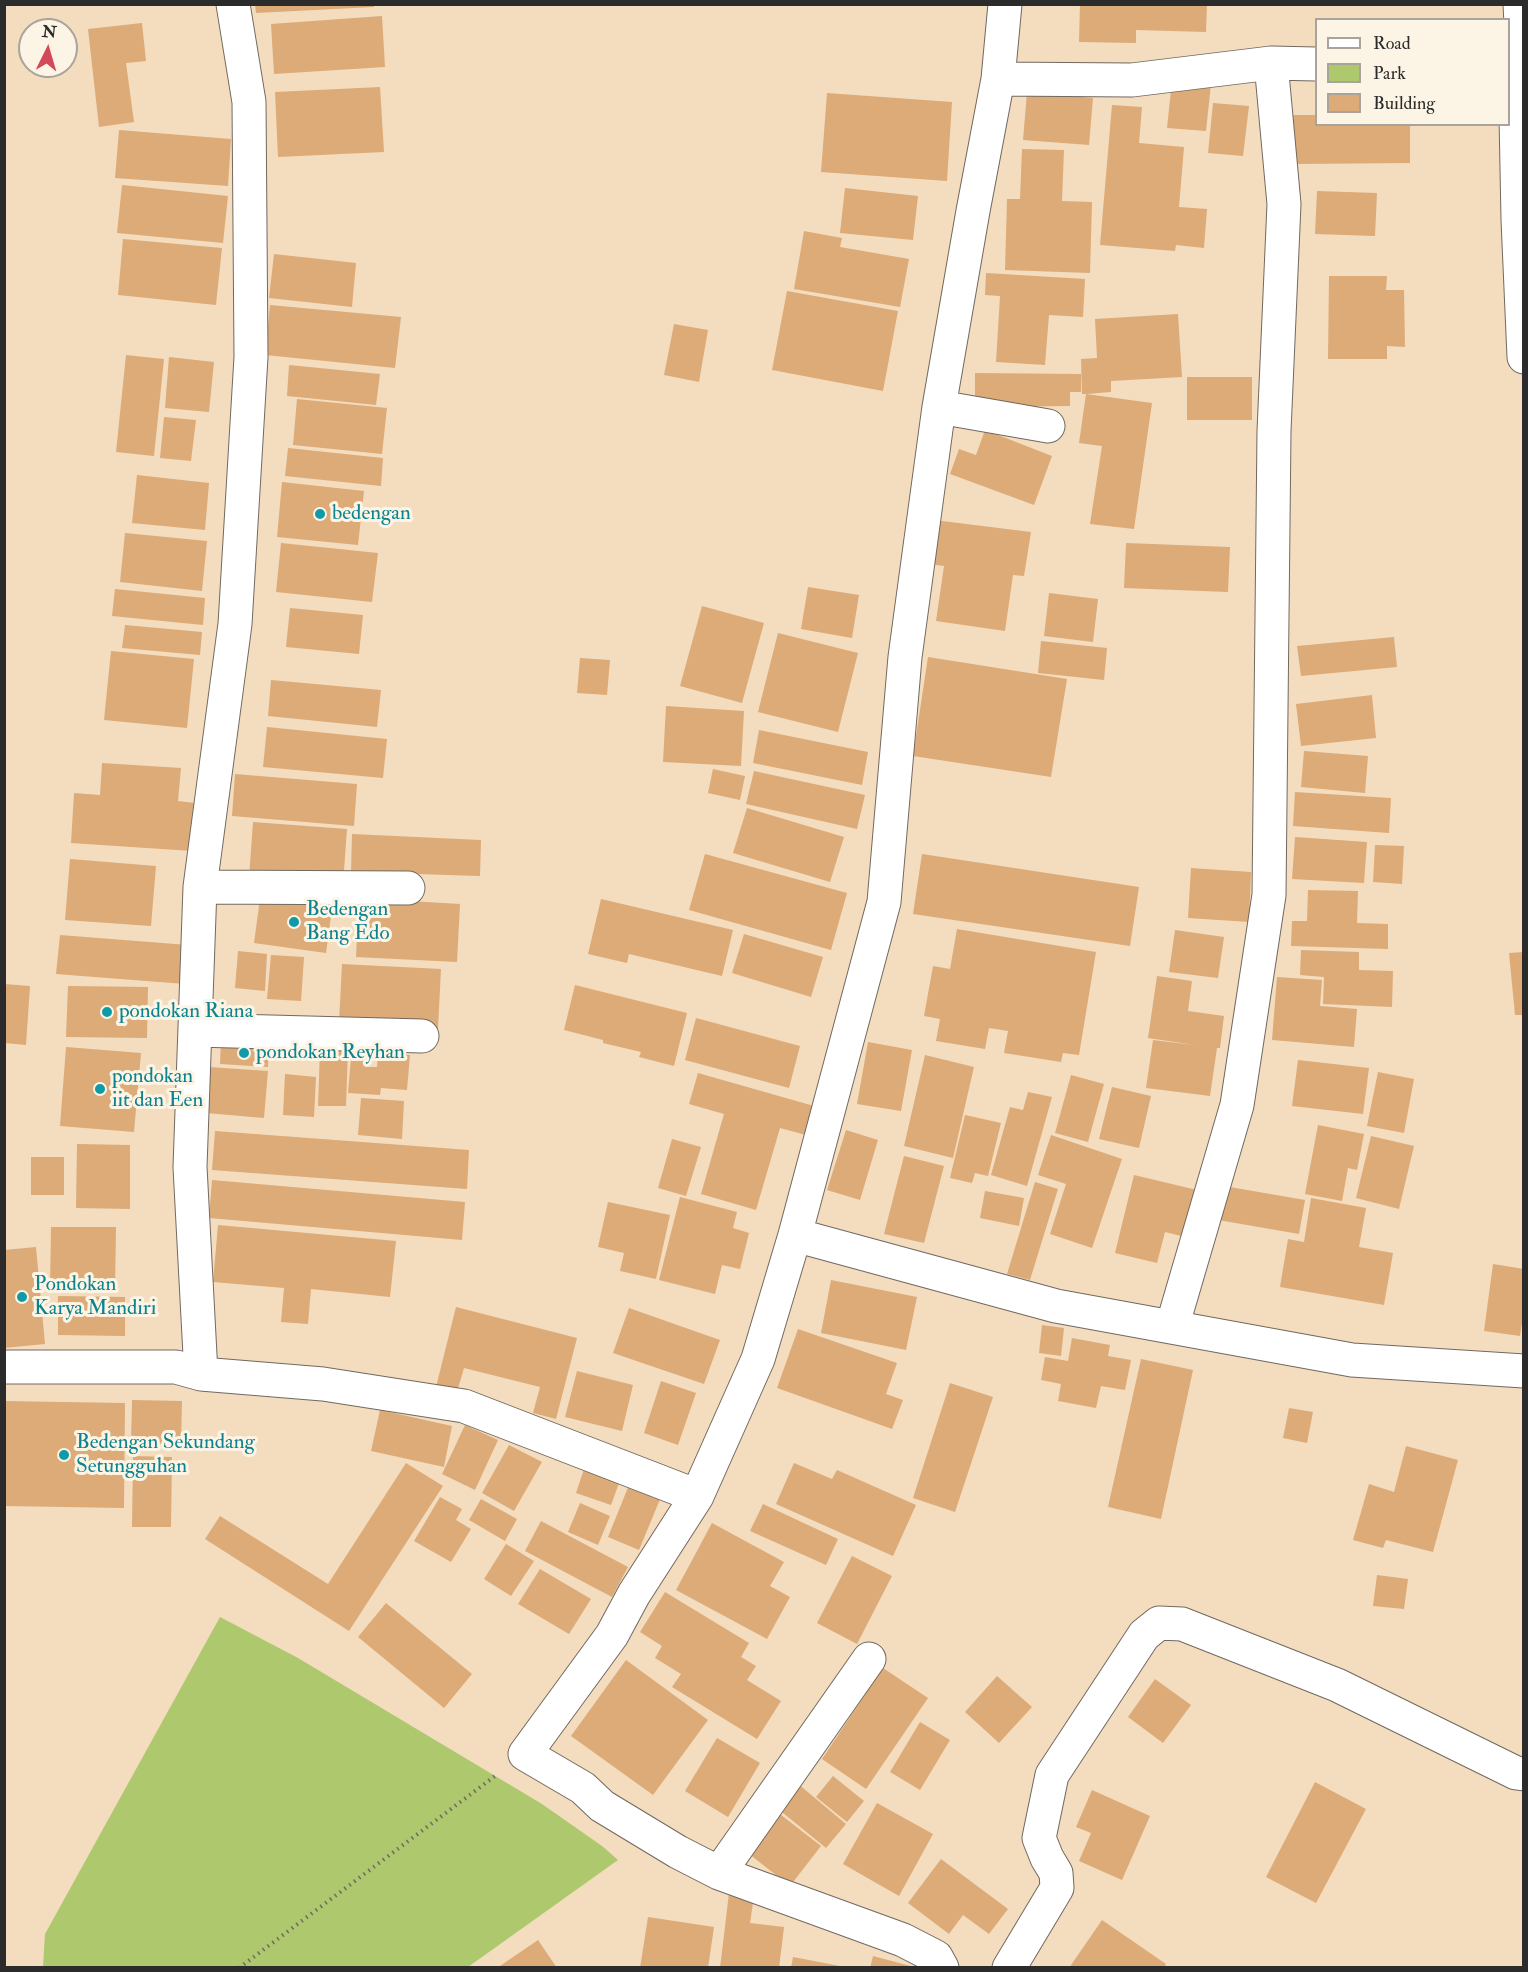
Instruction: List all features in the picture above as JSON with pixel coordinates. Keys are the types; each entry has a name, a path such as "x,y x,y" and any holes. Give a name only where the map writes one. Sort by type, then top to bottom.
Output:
{"street":[{"path":"201,1374 190,1167 200,887 236,624 251,357 249,102 233,4"},
{"path":"942,1968 936,1957 903,1940 719,1873 678,1852 602,1806 583,1788 525,1754 612,1635 634,1594 697,1496 758,1359 795,1235 884,902 905,657 939,407 998,79 1005,4"},
{"path":"1520,4 1518,220 1524,357"},
{"path":"998,79 1132,80 1271,63 1315,64"},
{"path":"1172,1327 1237,1105 1269,895 1274,431 1284,204 1271,63"},
{"path":"939,407 1048,426"},
{"path":"200,887 408,888"},
{"path":"195,1030 422,1036"},
{"path":"795,1235 1056,1306 1352,1360 1524,1371"},
{"path":"4,1367 176,1367 201,1374 322,1384 464,1406 697,1496"},
{"path":"1009,1968 1057,1888 1056,1872 1039,1838 1052,1775 1144,1635 1159,1623 1182,1624 1338,1685 1516,1773 1524,1774"},
{"path":"719,1873 869,1659"}],"path":[{"path":"239,1968 525,1754"}],"green space":[{"path":"220,1617 298,1658 542,1804 618,1860 468,1967 43,1967 45,1934"}],"building":[{"path":"255,4 373,4 374,7 256,13"},
{"path":"1080,4 1207,4 1206,32 1136,30 1136,43 1079,42"},
{"path":"382,16 385,67 274,74 271,24"},
{"path":"142,23 146,61 126,63 134,122 99,127 88,29"},
{"path":"1172,81 1211,84 1206,131 1167,128"},
{"path":"380,87 384,152 278,157 275,92"},
{"path":"1027,92 1093,98 1089,145 1023,140"},
{"path":"827,93 952,102 947,181 821,172"},
{"path":"1213,103 1249,106 1243,156 1208,153"},
{"path":"1112,105 1142,107 1139,143 1184,147 1179,207 1207,209 1204,248 1176,245 1175,251 1100,245"},
{"path":"1293,115 1315,115 1315,126 1410,126 1410,163 1294,164"},
{"path":"119,130 231,139 228,186 115,178"},
{"path":"1022,149 1064,150 1062,201 1092,202 1090,273 1005,270 1007,199 1020,199"},
{"path":"122,185 228,196 223,243 117,233"},
{"path":"845,188 918,196 913,240 840,233"},
{"path":"1317,191 1377,193 1375,236 1315,234"},
{"path":"804,231 842,238 840,247 909,259 900,307 794,289"},
{"path":"123,239 222,248 216,305 118,295"},
{"path":"274,254 356,263 352,307 269,298"},
{"path":"986,273 1085,279 1083,317 1049,315 1045,365 996,362 1000,296 985,295"},
{"path":"1329,276 1387,276 1386,290 1404,290 1405,347 1387,346 1387,359 1328,359"},
{"path":"787,291 898,311 883,391 772,370"},
{"path":"270,305 401,317 395,368 265,355"},
{"path":"1178,314 1182,377 1111,381 1111,392 1082,394 1081,359 1097,358 1095,319"},
{"path":"674,324 708,330 699,382 664,375"},
{"path":"126,355 164,359 154,456 116,452"},
{"path":"169,357 214,362 209,412 165,408"},
{"path":"289,365 380,374 376,405 287,396"},
{"path":"975,373 1081,374 1081,392 1070,392 1070,406 975,407"},
{"path":"1187,377 1252,377 1252,420 1187,420"},
{"path":"1086,394 1152,403 1134,529 1090,524 1102,446 1079,443"},
{"path":"297,399 387,408 382,454 293,445"},
{"path":"164,417 196,420 191,461 160,458"},
{"path":"985,430 1052,456 1034,505 950,474 959,449 976,455"},
{"path":"288,448 383,458 381,486 285,476"},
{"path":"137,475 209,483 205,530 132,523"},
{"name":"bedengan","path":"282,482 364,491 358,545 277,537"},
{"path":"934,520 1031,532 1024,576 1013,575 1005,631 936,621 944,566 928,564"},
{"path":"125,533 207,541 202,591 120,582"},
{"path":"281,543 378,553 372,602 276,592"},
{"path":"1126,543 1230,547 1228,592 1124,588"},
{"path":"808,587 859,595 852,638 801,629"},
{"path":"115,589 205,598 203,625 112,616"},
{"path":"1049,593 1098,599 1093,642 1044,636"},
{"path":"702,606 764,623 742,703 680,686"},
{"path":"290,608 363,615 359,654 286,647"},
{"path":"125,625 202,632 200,655 122,648"},
{"path":"778,633 858,653 838,732 758,712"},
{"path":"1394,637 1397,667 1301,676 1297,646"},
{"path":"1041,641 1107,648 1104,680 1038,673"},
{"path":"111,651 194,659 187,728 104,720"},
{"path":"928,657 1067,679 1051,777 913,756"},
{"path":"580,658 610,660 607,695 577,693"},
{"path":"271,680 381,690 377,727 268,716"},
{"path":"1372,695 1376,738 1301,746 1296,704"},
{"path":"666,706 744,711 741,766 663,762"},
{"path":"267,727 387,739 383,778 263,767"},
{"path":"759,730 868,752 862,785 753,763"},
{"path":"1304,751 1368,756 1365,793 1301,787"},
{"path":"102,763 181,768 178,801 195,803 192,851 71,843 74,793 100,795"},
{"path":"713,769 745,776 740,800 708,793"},
{"path":"754,771 865,795 857,829 746,804"},
{"path":"235,774 357,784 354,826 232,816"},
{"path":"1295,792 1391,798 1389,833 1293,826"},
{"path":"747,808 844,837 830,882 733,853"},
{"path":"253,822 347,829 343,884 249,878"},
{"path":"352,834 481,840 480,876 351,872"},
{"path":"1295,837 1367,842 1364,883 1292,879"},
{"path":"1375,845 1404,846 1402,884 1373,882"},
{"path":"705,854 847,893 831,950 689,910"},
{"path":"922,854 1139,887 1130,946 913,914"},
{"path":"70,859 156,866 151,926 65,920"},
{"path":"1191,868 1251,872 1249,922 1188,918"},
{"path":"1308,890 1358,891 1357,923 1388,924 1388,949 1291,946 1292,921 1307,921"},
{"name":"Bedengan Bang Edo","path":"261,891 333,901 326,953 254,943"},
{"path":"359,898 460,904 457,962 356,957"},
{"path":"601,899 733,930 722,976 629,954 627,963 588,954"},
{"path":"957,929 1096,952 1079,1055 1063,1053 1061,1062 1004,1053 1008,1031 989,1028 985,1049 936,1041 940,1019 924,1016 933,966 950,969"},
{"path":"1175,930 1224,937 1218,978 1169,972"},
{"path":"744,934 823,957 811,997 732,973"},
{"path":"60,935 188,945 185,984 56,974"},
{"path":"1301,950 1359,952 1359,970 1393,971 1392,1007 1323,1004 1324,977 1300,975"},
{"path":"238,951 267,954 265,991 235,988"},
{"path":"1524,952 1524,1015 1515,1015 1509,953"},
{"path":"271,955 304,957 301,1001 267,999"},
{"path":"342,964 441,969 438,1028 339,1022"},
{"path":"1157,976 1192,981 1188,1011 1224,1016 1210,1096 1146,1088 1153,1040 1195,1045 1148,1038"},
{"path":"1277,977 1322,980 1320,1006 1357,1009 1354,1047 1272,1040"},
{"path":"4,984 30,986 26,1045 4,1043"},
{"path":"575,985 687,1013 674,1066 639,1057 641,1052 564,1030"},
{"name":"pondokan Riana","path":"68,986 148,987 147,1038 66,1037"},
{"path":"696,1018 800,1046 789,1088 685,1060"},
{"name":"pondokan Reyhan","path":"221,1039 269,1041 268,1067 220,1064"},
{"path":"868,1042 912,1050 901,1111 857,1104"},
{"name":"pondokan iit dan Een","path":"66,1047 141,1053 134,1132 60,1126"},
{"path":"320,1050 348,1050 346,1106 318,1106"},
{"path":"378,1053 410,1055 407,1090 381,1088 380,1095 348,1093 351,1057 369,1058 368,1067 377,1067"},
{"path":"925,1055 974,1067 953,1158 904,1146"},
{"path":"1298,1060 1369,1068 1363,1114 1292,1106"},
{"path":"209,1067 268,1071 264,1118 206,1113"},
{"path":"1378,1072 1414,1079 1404,1133 1367,1126"},
{"path":"698,1073 814,1106 806,1135 780,1128 756,1210 701,1194 724,1114 689,1104"},
{"path":"285,1074 316,1077 314,1117 283,1115"},
{"path":"1071,1075 1104,1084 1088,1142 1055,1133"},
{"path":"1112,1087 1151,1096 1139,1148 1099,1139"},
{"path":"1028,1092 1052,1097 1027,1186 991,1175 1010,1107 1023,1110"},
{"path":"361,1098 404,1101 402,1139 358,1135"},
{"path":"965,1115 1001,1123 988,1176 975,1173 972,1183 950,1178"},
{"path":"1318,1125 1364,1134 1357,1170 1348,1168 1342,1201 1305,1194"},
{"path":"846,1130 878,1140 860,1200 827,1190"},
{"path":"215,1131 469,1150 467,1189 212,1170"},
{"path":"1051,1135 1122,1159 1092,1248 1050,1234 1066,1184 1038,1175"},
{"path":"1371,1136 1414,1146 1399,1209 1356,1198"},
{"path":"672,1139 701,1147 686,1196 658,1188"},
{"path":"77,1144 130,1145 130,1209 76,1208"},
{"path":"904,1156 944,1166 924,1243 884,1234"},
{"path":"31,1157 64,1157 64,1195 31,1195"},
{"path":"1134,1175 1197,1190 1185,1237 1165,1232 1157,1263 1115,1253"},
{"path":"212,1180 465,1202 462,1240 209,1218"},
{"path":"1035,1182 1058,1189 1030,1280 1007,1274"},
{"path":"1224,1186 1305,1200 1299,1234 1218,1220"},
{"path":"985,1191 1024,1198 1019,1226 980,1218"},
{"path":"680,1197 737,1212 733,1228 749,1233 740,1269 722,1265 715,1294 659,1280"},
{"path":"1311,1198 1366,1208 1359,1247 1393,1253 1384,1305 1280,1287 1288,1239 1304,1242"},
{"path":"608,1202 670,1215 656,1279 620,1271 624,1253 598,1247"},
{"path":"218,1225 396,1241 390,1297 311,1289 308,1324 281,1322 284,1288 213,1282"},
{"path":"51,1227 116,1227 115,1290 50,1290"},
{"name":"Pondokan Karya Mandiri","path":"36,1247 45,1344 4,1348 4,1250"},
{"path":"1493,1264 1524,1269 1524,1310 1520,1336 1484,1331"},
{"path":"831,1280 917,1297 906,1350 821,1333"},
{"path":"58,1296 125,1297 125,1336 58,1335"},
{"path":"456,1307 577,1338 556,1419 533,1413 540,1387 464,1368 457,1392 436,1387"},
{"path":"629,1308 720,1340 704,1384 613,1353"},
{"path":"1042,1325 1064,1328 1061,1356 1039,1353"},
{"path":"798,1329 897,1363 886,1394 903,1400 892,1429 777,1388"},
{"path":"1072,1338 1110,1345 1108,1356 1131,1360 1125,1390 1101,1386 1096,1408 1058,1401 1061,1384 1041,1380 1045,1357 1068,1361"},
{"path":"1141,1359 1193,1370 1161,1519 1108,1507"},
{"path":"577,1371 633,1385 622,1431 565,1417"},
{"path":"661,1381 696,1393 678,1445 644,1433"},
{"path":"950,1383 993,1397 955,1512 913,1498"},
{"path":"132,1400 182,1401 181,1444 131,1443"},
{"name":"Bedengan Sekundang Setungguhan","path":"4,1401 125,1403 124,1508 4,1506"},
{"path":"1289,1408 1313,1412 1307,1443 1283,1438"},
{"path":"380,1410 452,1426 444,1467 371,1451"},
{"path":"465,1425 498,1440 475,1490 442,1474"},
{"path":"509,1445 542,1462 514,1511 482,1493"},
{"path":"1406,1446 1458,1460 1433,1552 1386,1540 1383,1548 1353,1540 1369,1484 1394,1492"},
{"path":"133,1456 172,1457 171,1527 132,1527"},
{"path":"587,1460 623,1472 611,1505 576,1493"},
{"path":"406,1463 443,1486 349,1631 205,1539 220,1516 328,1584"},
{"path":"794,1463 832,1479 837,1470 916,1505 893,1556 776,1504"},
{"path":"629,1485 661,1497 639,1550 608,1537"},
{"path":"440,1497 462,1509 456,1520 471,1529 451,1562 414,1541"},
{"path":"481,1499 517,1519 505,1541 469,1520"},
{"path":"580,1503 610,1516 598,1545 568,1532"},
{"path":"763,1504 838,1539 826,1565 750,1531"},
{"path":"541,1521 628,1567 612,1597 525,1551"},
{"path":"712,1523 784,1562 770,1586 790,1597 767,1639 676,1590"},
{"path":"506,1544 534,1561 511,1596 484,1579"},
{"path":"852,1556 892,1576 857,1644 817,1623"},
{"path":"540,1569 591,1599 569,1634 518,1604"},
{"path":"1377,1575 1408,1579 1404,1609 1373,1606"},
{"path":"665,1592 749,1643 741,1657 756,1666 747,1680 781,1701 757,1739 672,1687 681,1674 655,1658 662,1646 640,1632"},
{"path":"386,1603 472,1674 444,1708 358,1637"},
{"path":"626,1660 708,1720 653,1795 571,1736"},
{"path":"883,1668 928,1698 866,1789 822,1759"},
{"path":"997,1676 1032,1707 999,1743 965,1712"},
{"path":"1155,1679 1191,1705 1163,1743 1128,1717"},
{"path":"920,1722 950,1740 920,1790 890,1772"},
{"path":"717,1738 760,1763 728,1817 685,1791"},
{"path":"833,1776 864,1801 847,1822 816,1797"},
{"path":"1315,1782 1366,1809 1316,1903 1266,1877"},
{"path":"797,1783 846,1824 826,1848 777,1808"},
{"path":"1092,1790 1150,1816 1122,1880 1079,1861 1091,1833 1076,1827"},
{"path":"877,1803 933,1834 899,1896 843,1864"},
{"path":"776,1811 821,1846 790,1886 744,1850"},
{"path":"941,1859 1008,1909 989,1934 963,1915 949,1934 908,1903"},
{"path":"729,1893 754,1896 750,1923 784,1927 779,1968 720,1968"},
{"path":"648,1917 714,1927 708,1968 640,1968"},
{"path":"1102,1920 1166,1964 1164,1968 1069,1968"},
{"path":"538,1940 557,1968 497,1968"},
{"path":"873,1956 914,1967 870,1968"},
{"path":"793,1957 840,1966 840,1968 791,1968"}],"place":[{"name":"bedengan","path":"320,514"},
{"name":"Bedengan Bang Edo","path":"294,922"},
{"name":"pondokan Riana","path":"107,1012"},
{"name":"pondokan Reyhan","path":"244,1053"},
{"name":"pondokan iit dan Een","path":"100,1089"},
{"name":"Pondokan Karya Mandiri","path":"22,1297"},
{"name":"Bedengan Sekundang Setungguhan","path":"64,1455"}]}
